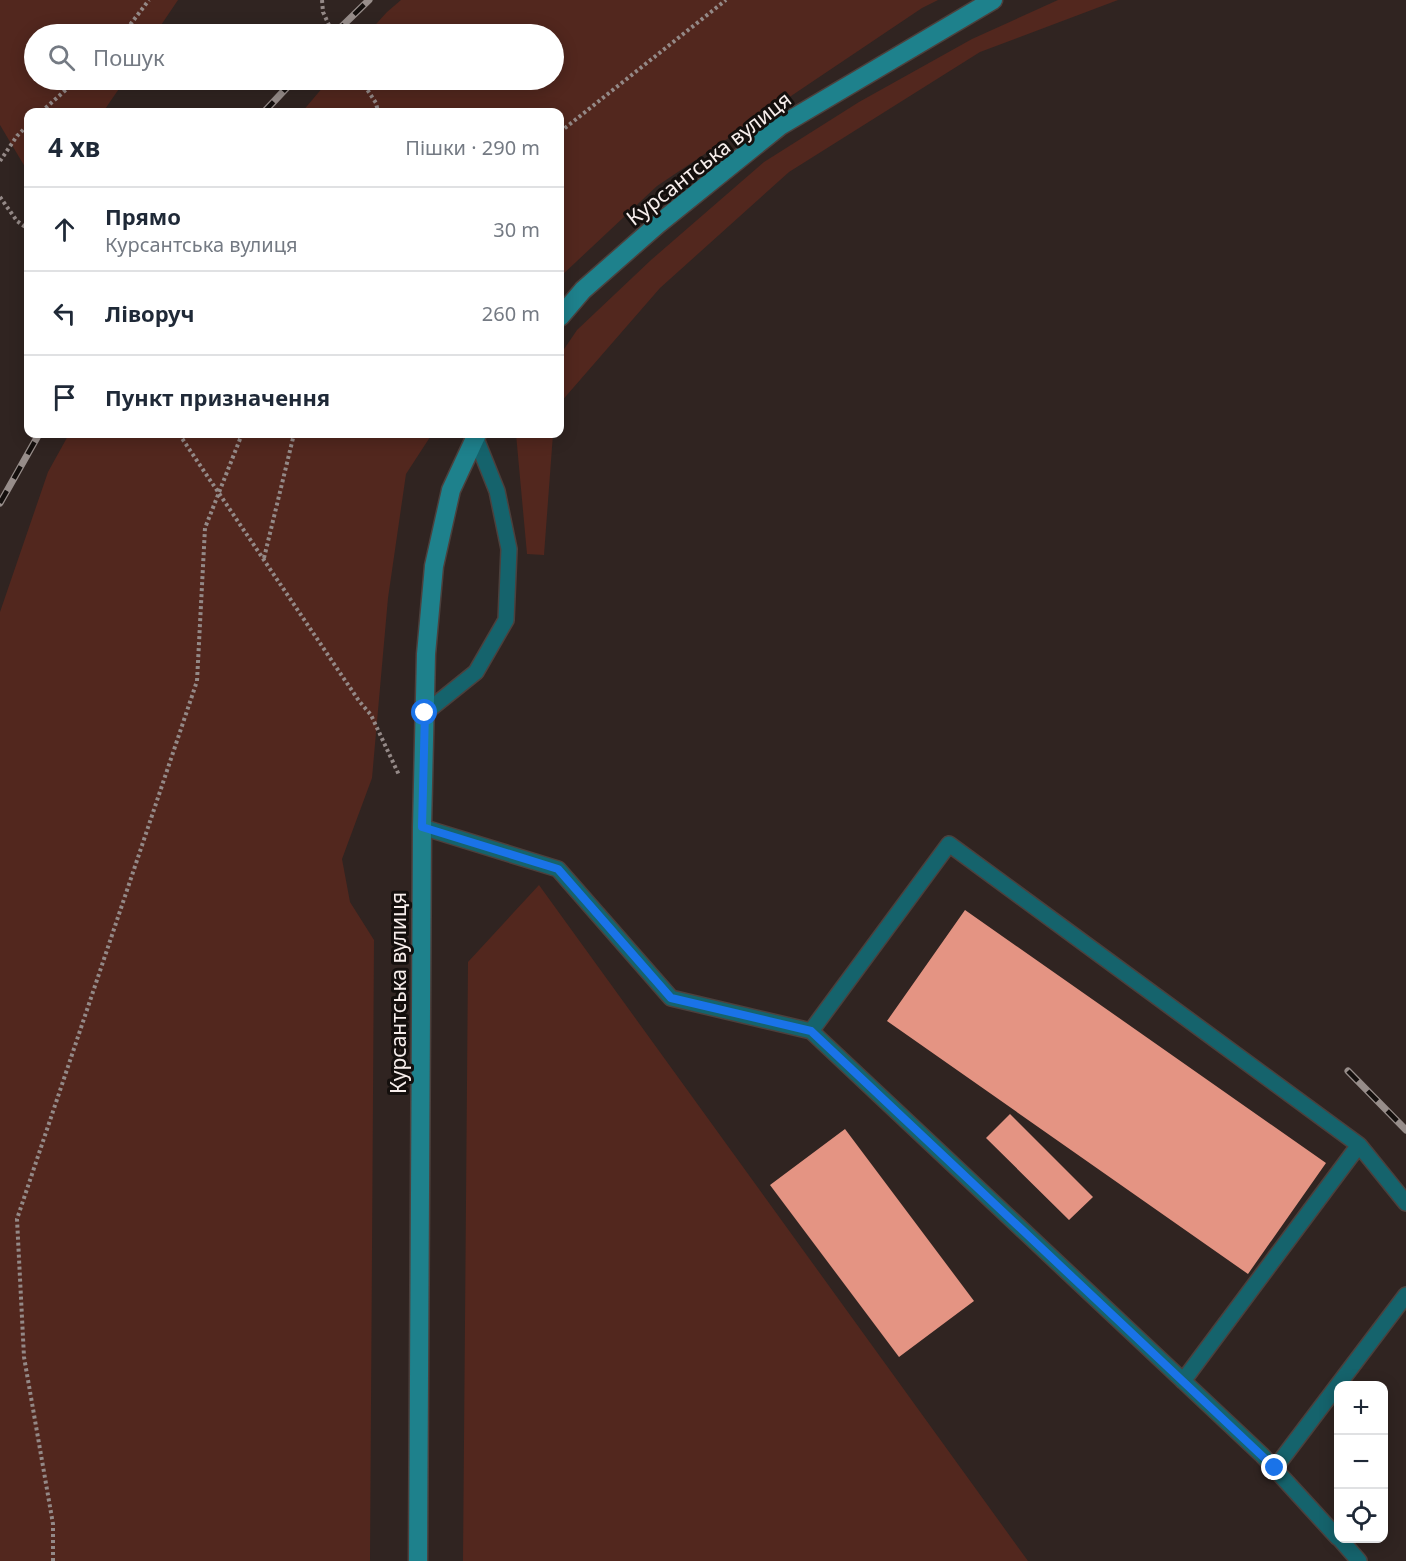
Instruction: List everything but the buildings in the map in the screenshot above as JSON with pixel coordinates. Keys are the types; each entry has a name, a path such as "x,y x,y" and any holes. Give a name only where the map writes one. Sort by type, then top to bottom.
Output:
{"street":[{"name":"Курсантська вулиця","path":"564,312 583,290 657,225 780,126 993,0"},
{"name":"Курсантська вулиця","path":"418,1561 422,827 426,654 434,567 451,490 475,438"}],"lane":[{"path":"425,713 476,672 506,620 509,549 497,491 477,438"},
{"path":"422,827 558,869 671,998 811,1031 1275,1468 1334,1533"},
{"path":"811,1031 949,844 1359,1145 1406,1203"},
{"path":"1183,1381 1359,1145"},
{"path":"1275,1468 1406,1295"},
{"path":"1343,1543 1359,1561"}],"path":[{"path":"131,24 149,0"},
{"path":"322,0 323,12 328,24"},
{"path":"564,129 726,0"},
{"path":"46,108 66,90"},
{"path":"368,90 377,108"},
{"path":"0,161 24,129"},
{"path":"0,197 17,221 24,227"},
{"path":"182,438 359,701 371,715 399,776"},
{"path":"53,1561 54,1524 24,1357 17,1219 197,681 205,528 240,438"},
{"path":"264,559 293,438"}],"shaded area":[{"path":"0,0 178,0 162,24 24,24 24,90 118,90 106,108 24,108 24,165 0,125"},
{"path":"401,0 938,0 922,8 657,186 564,273 564,108 305,108 321,90 564,90 564,24 376,24"},
{"path":"1058,0 1118,0 980,52 789,172 660,288 564,398 564,349 577,330 651,260 764,162 859,102 972,39"},
{"path":"67,438 429,438 406,474 388,598 372,778 342,859 350,902 374,940 370,1561 0,1561 0,612 48,472"},
{"path":"516,438 553,438 544,555 527,554"},
{"path":"539,885 1028,1561 463,1561 468,962"}],"railway":[{"path":"344,24 369,0"},
{"path":"268,108 285,90"},
{"path":"0,503 37,438"},
{"path":"1348,1071 1406,1130"}],"route":[{"path":"425,713 422,827 558,869 671,998 811,1031 1275,1468"}]}
